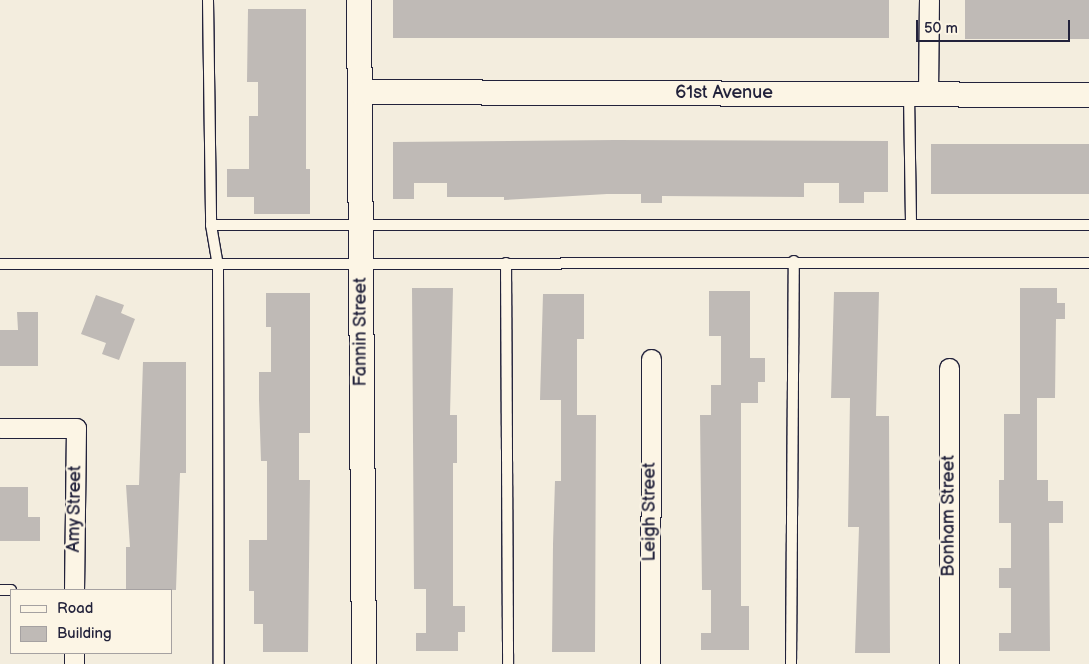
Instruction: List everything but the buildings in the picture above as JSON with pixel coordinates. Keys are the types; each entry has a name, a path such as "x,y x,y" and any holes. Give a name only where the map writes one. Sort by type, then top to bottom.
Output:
{"street":[{"name":"Fannin Street","path":"359,0 364,664"},
{"path":"919,94 928,0"},
{"name":"61st Avenue","path":"360,92 1089,95"},
{"name":"Leigh Street","path":"650,664 651,359"},
{"name":"Bonham Street","path":"949,368 949,664"},
{"name":"Amy Street","path":"0,428 76,428 74,589"}],"lane":[{"path":"208,0 211,225 218,266 219,664"},
{"path":"911,225 919,94"},
{"path":"211,225 1089,225"},
{"path":"0,264 218,266 361,263 506,264 794,261 1089,263"},
{"path":"791,664 794,261"},
{"path":"506,264 508,664"}]}
